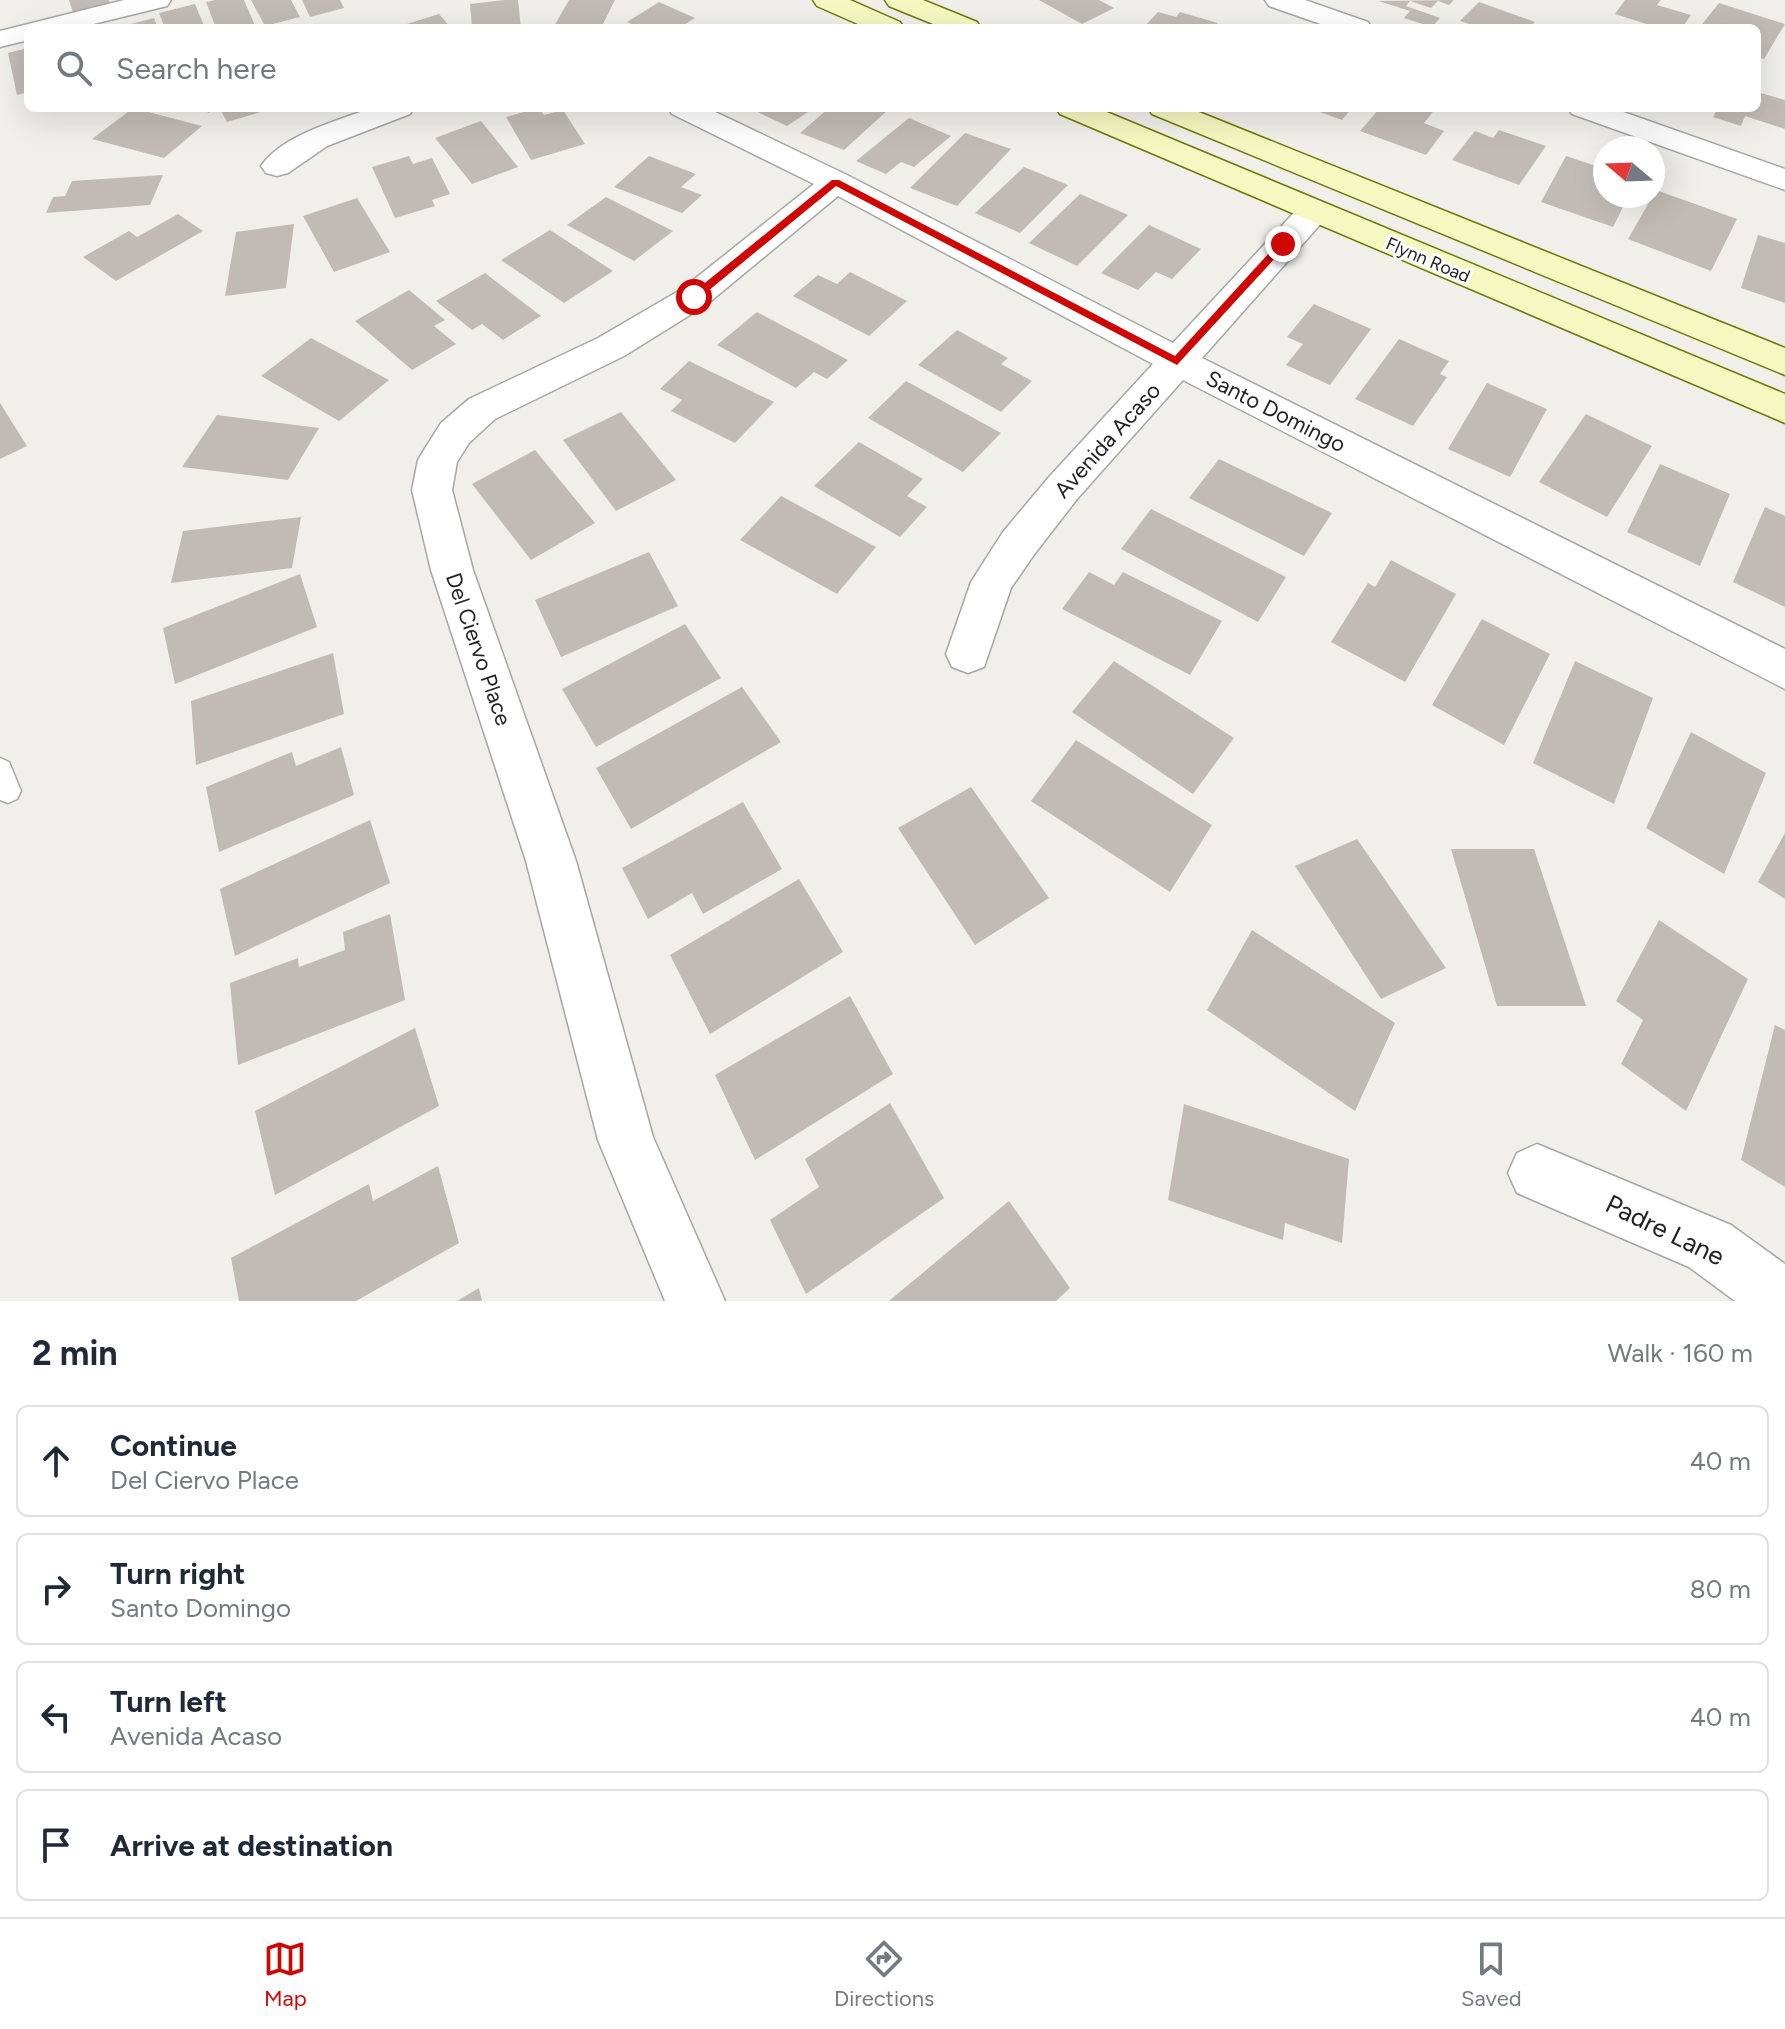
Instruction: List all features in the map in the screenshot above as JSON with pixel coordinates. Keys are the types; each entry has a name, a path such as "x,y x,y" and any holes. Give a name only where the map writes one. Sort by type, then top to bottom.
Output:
{"main road":[{"path":"899,0 957,24"},
{"path":"834,1 882,24"},
{"name":"Flynn Road","path":"1080,112 1785,409"},
{"name":"Flynn Road","path":"1173,112 1785,362"}],"street":[{"path":"59,24 157,0"},
{"path":"1279,0 1347,24"},
{"path":"0,39 24,33"},
{"path":"277,166 316,139 388,112"},
{"name":"Santo Domingo","path":"691,112 836,182 1177,361 1785,670"},
{"path":"1594,112 1785,180"},
{"name":"Del Ciervo Place","path":"695,1301 626,1140 551,861 452,570 432,490 438,460 455,433 482,409 611,347 694,297 836,182"},
{"name":"Avenida Acaso","path":"968,654 992,582 1018,544 1063,488 1313,212"},
{"name":"Padre Lane","path":"1537,1173 1710,1246 1785,1301"}],"building":[{"path":"69,0 109,0 110,3 73,12"},
{"path":"244,0 254,24 214,24 206,2"},
{"path":"251,0 291,0 300,17 273,24 264,24"},
{"path":"302,0 340,0 344,8 310,17"},
{"path":"518,0 521,24 472,24 470,4"},
{"path":"569,0 615,0 603,24 555,24"},
{"path":"1039,0 1099,0 1114,8 1082,24"},
{"path":"1454,0 1449,5 1438,1 1431,8 1410,1 1406,6 1440,18 1435,24 1404,18 1410,11 1378,1"},
{"path":"1625,0 1661,0 1657,5 1691,15 1685,24 1646,24 1615,14"},
{"path":"659,2 695,18 685,24 627,22"},
{"path":"1479,2 1535,22 1469,24 1460,21"},
{"path":"1719,3 1785,24 1764,59 1761,58 1761,24 1702,24"},
{"path":"195,4 203,24 163,24 159,13"},
{"path":"1158,12 1176,17 1180,12 1218,23 1217,24 1147,24"},
{"path":"439,14 448,24 407,24"},
{"path":"154,18 156,24 131,24"},
{"path":"24,49 24,93 17,95 8,53"},
{"path":"1761,93 1785,100 1785,129 1745,116 1741,126 1713,117 1716,112 1761,112"},
{"path":"128,112 148,112 202,126 164,158 92,139"},
{"path":"222,112 261,112 227,122"},
{"path":"524,112 541,112 544,115 564,112 585,144 531,160 506,117"},
{"path":"757,112 808,112 787,126"},
{"path":"824,112 886,112 844,150 800,133"},
{"path":"1320,112 1349,112 1342,120"},
{"path":"1377,112 1433,112 1424,123 1444,131 1426,155 1360,131"},
{"path":"909,118 951,136 914,167 901,162 886,174 856,161"},
{"path":"481,121 518,167 472,184 435,138"},
{"path":"1499,130 1546,146 1519,185 1452,160 1475,131 1493,138"},
{"path":"965,133 1011,149 957,206 910,188"},
{"path":"409,156 413,164 432,158 450,194 432,200 435,206 395,218 372,167"},
{"path":"649,156 696,174 681,187 702,195 682,213 614,187"},
{"path":"1566,156 1593,165 1593,208 1622,208 1613,227 1541,202"},
{"path":"1024,167 1068,185 1020,233 975,213"},
{"path":"163,175 150,205 46,213 53,197 65,196 72,181"},
{"path":"1665,193 1737,219 1711,271 1628,239 1646,208 1665,208"},
{"path":"1080,194 1128,215 1077,266 1029,243"},
{"path":"606,197 673,231 634,261 567,225"},
{"path":"357,198 390,252 334,272 303,216"},
{"path":"178,214 203,231 116,281 83,257 129,231 137,237"},
{"path":"294,224 286,288 225,296 236,232"},
{"path":"1149,225 1201,249 1172,279 1156,272 1138,290 1101,273"},
{"path":"550,230 613,271 564,303 501,260"},
{"path":"1758,235 1785,243 1785,303 1741,288"},
{"path":"850,272 907,301 869,336 793,296 818,275 837,284"},
{"path":"485,273 541,316 503,340 482,324 472,330 436,301"},
{"path":"409,290 445,320 434,326 456,344 412,370 355,321"},
{"path":"1314,304 1371,329 1330,385 1286,365 1303,344 1287,337"},
{"path":"757,312 848,360 827,379 814,372 796,388 717,345"},
{"path":"957,330 1008,358 1001,364 1032,381 1001,412 918,365"},
{"path":"311,338 389,380 339,421 261,376"},
{"path":"1399,339 1449,361 1440,374 1447,377 1413,426 1355,399"},
{"path":"689,361 774,402 735,443 671,411 682,400 660,389"},
{"path":"906,381 1001,433 963,472 868,418"},
{"path":"1487,383 1547,409 1510,477 1448,449"},
{"path":"0,403 27,446 0,459"},
{"path":"621,412 676,480 616,511 563,440"},
{"path":"1586,414 1652,446 1607,517 1539,482"},
{"path":"217,415 319,428 288,480 182,467"},
{"path":"859,442 923,479 907,496 927,507 900,537 814,486"},
{"path":"535,450 595,523 531,560 472,484"},
{"path":"1219,459 1332,513 1304,556 1189,498"},
{"path":"1660,464 1730,494 1700,566 1627,532"},
{"path":"781,496 876,547 837,594 740,540"},
{"path":"1765,507 1785,516 1785,607 1733,582"},
{"path":"1151,509 1286,577 1258,622 1121,549"},
{"path":"301,517 292,568 171,583 183,531"},
{"path":"649,552 678,606 561,657 535,600"},
{"path":"1391,560 1456,594 1405,682 1331,642 1368,583 1375,587"},
{"path":"1089,572 1114,585 1123,572 1222,621 1190,675 1062,609"},
{"path":"300,574 317,627 175,684 163,628"},
{"path":"1482,619 1550,654 1504,745 1432,705"},
{"path":"685,624 721,678 596,747 562,689"},
{"path":"333,653 344,714 196,765 191,701"},
{"path":"1114,661 1234,738 1193,794 1072,712"},
{"path":"1575,661 1653,698 1614,804 1533,763"},
{"path":"742,687 781,742 631,829 596,768"},
{"path":"1691,732 1766,773 1724,874 1646,828"},
{"path":"1076,740 1212,825 1170,892 1031,801"},
{"path":"341,747 354,795 219,852 206,787 292,752 296,766"},
{"path":"971,787 1049,898 975,945 898,828"},
{"path":"743,802 782,869 703,914 692,893 648,919 622,868"},
{"path":"370,820 390,883 235,956 220,889"},
{"path":"1785,833 1785,899 1758,882"},
{"path":"1357,839 1446,968 1381,999 1295,866"},
{"path":"1451,849 1534,849 1586,1006 1497,1006"},
{"path":"799,879 843,952 710,1034 670,955"},
{"path":"390,914 405,1000 238,1065 230,983 298,958 299,967 345,950 343,932"},
{"path":"1659,920 1748,979 1686,1111 1621,1064 1643,1020 1616,1001"},
{"path":"1252,930 1395,1023 1355,1111 1207,1010"},
{"path":"850,996 893,1074 755,1160 715,1075"},
{"path":"1775,1025 1785,1030 1785,1187 1741,1160"},
{"path":"415,1028 439,1106 275,1195 255,1111"},
{"path":"890,1103 944,1198 806,1294 770,1220 819,1187 805,1159"},
{"path":"1184,1104 1349,1159 1342,1243 1285,1223 1283,1240 1168,1200"},
{"path":"438,1166 459,1243 356,1301 239,1301 231,1258 369,1184 373,1201"},
{"path":"1009,1201 1070,1288 1056,1301 889,1301"},
{"path":"479,1288 482,1301 457,1301"}],"route":[{"path":"694,297 836,182 1177,361 1283,244"}]}
